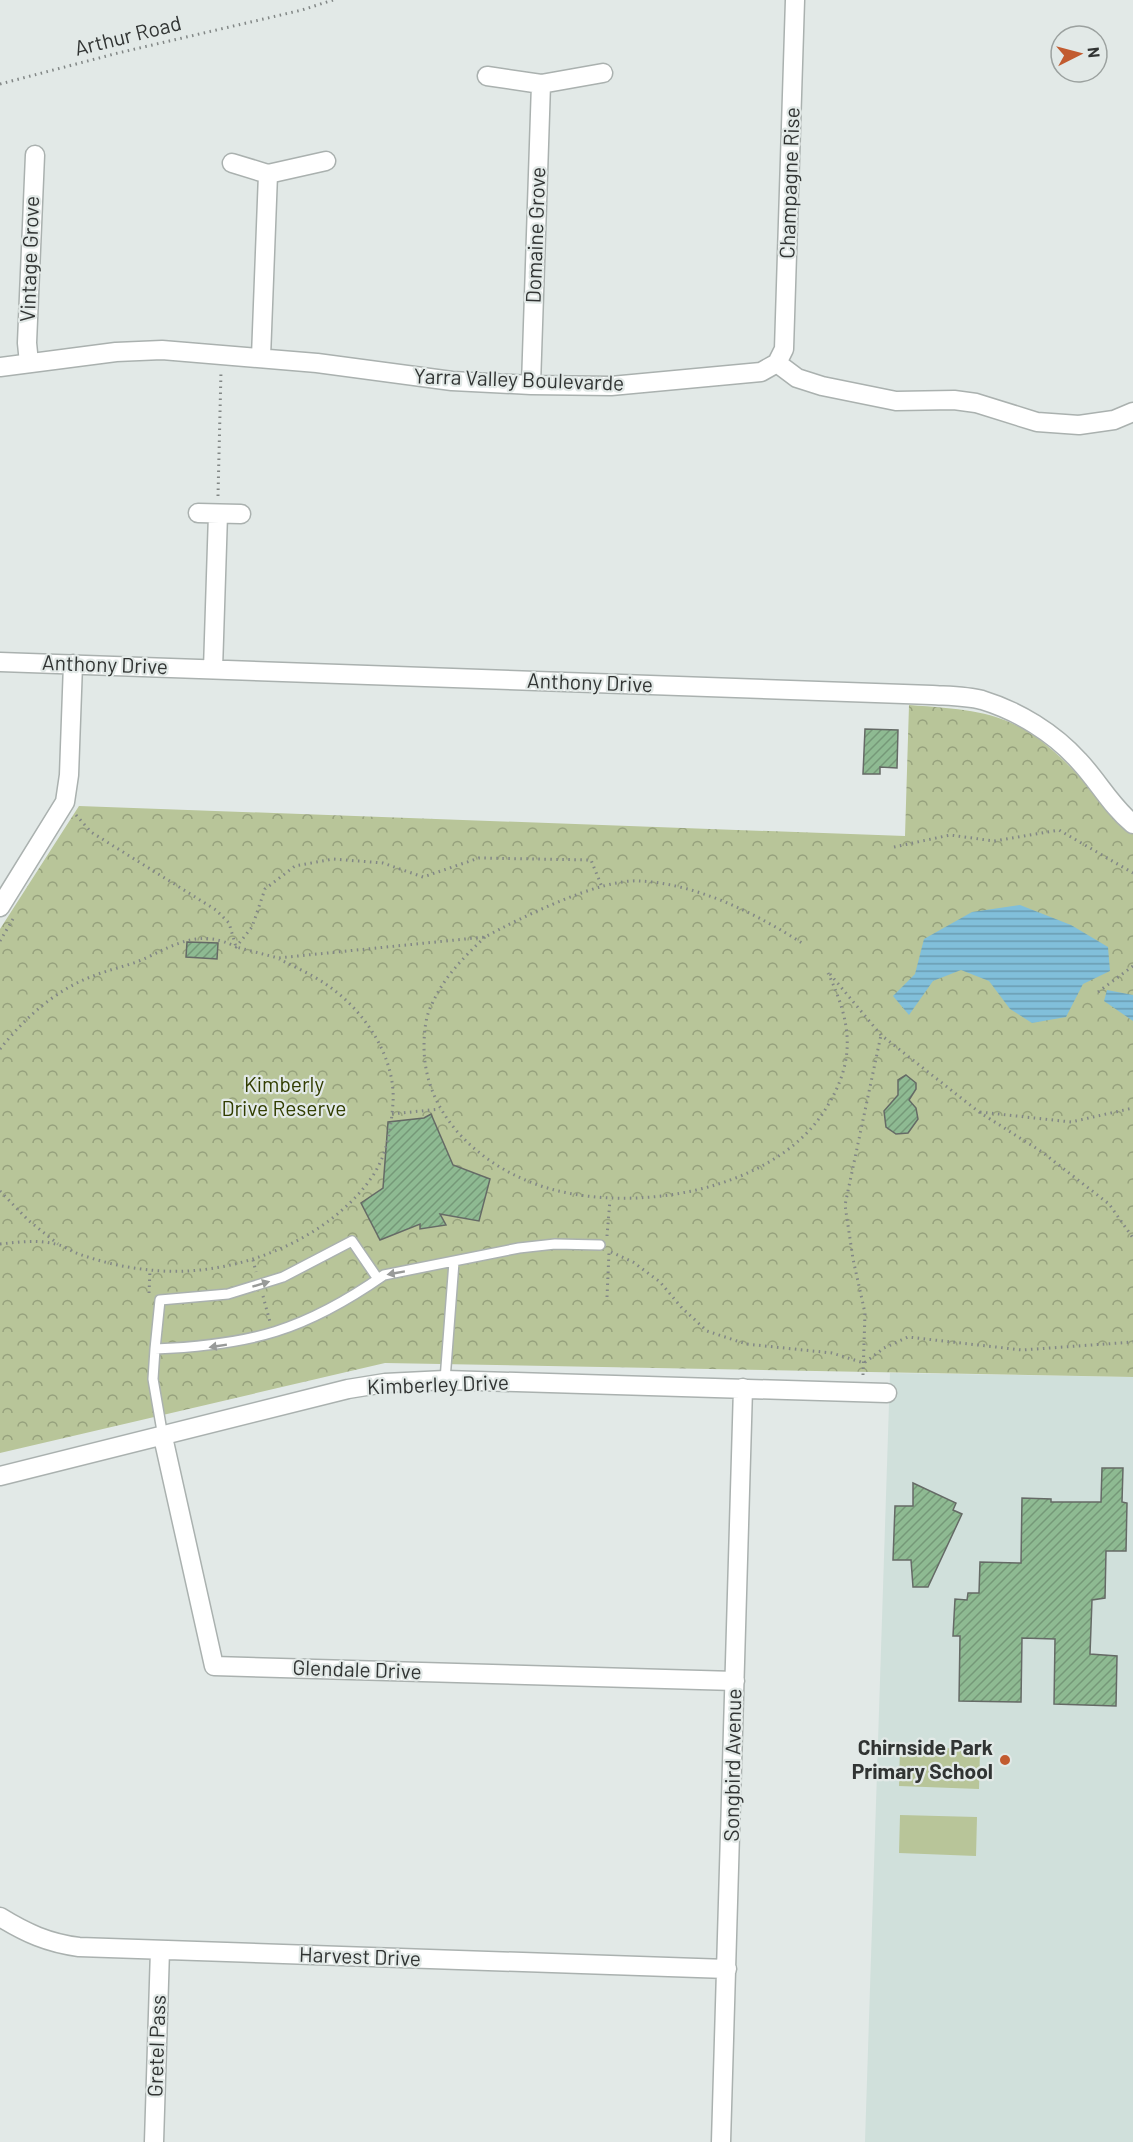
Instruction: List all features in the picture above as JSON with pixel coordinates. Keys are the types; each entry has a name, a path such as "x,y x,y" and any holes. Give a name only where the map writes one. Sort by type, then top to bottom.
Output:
{"street":[{"name":"Champagne Rise","path":"777,363 785,341 795,0"},
{"path":"487,76 541,84 603,73"},
{"name":"Domaine Grove","path":"531,385 541,84"},
{"name":"Vintage Grove","path":"29,363 27,343 35,155"},
{"path":"232,163 268,174 326,161"},
{"path":"261,357 268,174"},
{"name":"Yarra Valley Boulevarde","path":"0,367 116,351 162,350 261,357 442,380 531,385 639,384 761,372 777,363"},
{"path":"777,363 797,378 822,386 896,401 954,400 976,404 1037,423 1079,425 1114,420 1133,412"},
{"path":"198,513 241,514"},
{"path":"213,669 218,514"},
{"name":"Anthony Drive","path":"0,662 932,695 980,700 1019,715 1051,736 1078,760 1133,824"},
{"path":"0,907 64,802 69,775 73,664"},
{"name":"Kimberley Drive","path":"0,1476 348,1389 386,1383 445,1380 887,1393"},
{"name":"Songbird Avenue","path":"721,2142 743,1388"},
{"name":"Glendale Drive","path":"163,1437 213,1666 735,1681"},
{"name":"Harvest Drive","path":"0,1917 26,1933 52,1943 79,1947 727,1969"},
{"name":"Gretel Pass","path":"154,2142 160,1950"}],"lane":[{"path":"163,1437 153,1379 160,1299 228,1294 283,1277 352,1241 378,1279"},
{"path":"155,1349 212,1347 273,1334 315,1317 384,1275 519,1248 555,1244 605,1247"},
{"path":"445,1380 454,1262"}],"path":[{"name":"Arthur Road","path":"0,84 118,53 302,10 333,0"},
{"path":"218,514 222,354"},
{"path":"64,802 91,832 216,910 230,923 236,947"},
{"path":"894,847 950,835 994,841 1059,830 1133,873"},
{"path":"236,947 252,927 265,889 295,866 333,859 383,863 423,877 479,858 591,860 602,887"},
{"path":"802,943 758,915 685,890 639,880 602,887 515,921 485,937 453,970 430,1006 424,1034 427,1080 440,1109 470,1147 505,1170 551,1189 610,1200 693,1191 733,1180 759,1167 807,1134 836,1092 846,1066 847,1025 843,1007 828,972 881,1035 979,1112 1042,1152 1109,1204 1133,1238"},
{"path":"278,958 485,937"},
{"path":"0,1049 34,1011 91,976 146,958 158,950 189,939 223,940 236,947 278,958 328,985 359,1013 387,1059 394,1089 391,1128 384,1152 372,1176 343,1209 320,1226 253,1260 191,1272 150,1270 94,1259 59,1245 28,1241 0,1244"},
{"path":"1098,992 1133,966"},
{"path":"862,1392 865,1313 853,1259 845,1206 881,1035"},
{"path":"979,1112 1071,1122 1133,1108"},
{"path":"392,1114 440,1109"},
{"path":"0,1191 27,1220 59,1245"},
{"path":"607,1297 605,1247 610,1200"},
{"path":"605,1247 633,1262 660,1282 682,1308 707,1331 746,1344 832,1353 864,1363"},
{"path":"864,1363 884,1348 908,1337 1022,1350 1133,1342"}],"shaded area":[{"name":"Chirnside Park Primary School","path":"890,1373 1133,1377 1133,2142 865,2142"}],"green space":[{"name":"Kimberly Drive Reserve","path":"909,705 986,714 1024,729 1062,758 1113,815 1133,833 1133,1377 385,1363 0,1453 0,929 79,806 905,836"},
{"path":"900,1747 980,1749 979,1789 899,1786"},
{"path":"900,1815 977,1817 976,1856 899,1853"}],"water":[{"path":"1020,905 1071,925 1108,947 1110,971 1083,984 1066,1017 1032,1023 1010,1009 989,981 961,970 933,981 909,1015 893,996 915,974 924,939 972,912"},
{"path":"1107,990 1133,995 1133,1021 1104,1001"}],"building":[{"path":"865,729 898,730 897,768 880,767 880,774 863,774"},
{"path":"187,942 218,943 217,959 186,957"},
{"path":"906,1075 916,1083 916,1089 909,1100 916,1108 918,1119 908,1133 896,1134 886,1127 884,1111 898,1095 898,1080"},
{"path":"431,1114 453,1165 490,1179 479,1221 440,1214 446,1225 420,1229 420,1224 380,1240 361,1203 383,1188 388,1122 424,1118"},
{"path":"1102,1468 1123,1468 1122,1502 1127,1503 1126,1551 1106,1551 1105,1598 1092,1600 1090,1654 1117,1656 1116,1706 1054,1704 1055,1639 1022,1638 1021,1702 959,1701 960,1636 953,1636 955,1599 967,1600 968,1593 979,1593 980,1562 1021,1563 1022,1498 1051,1499 1051,1502 1101,1502"},
{"path":"913,1483 956,1503 953,1510 962,1514 928,1587 913,1587 911,1560 893,1560 895,1506 913,1506"}],"place":[{"name":"Chirnside Park Primary School","path":"1005,1760"}]}
